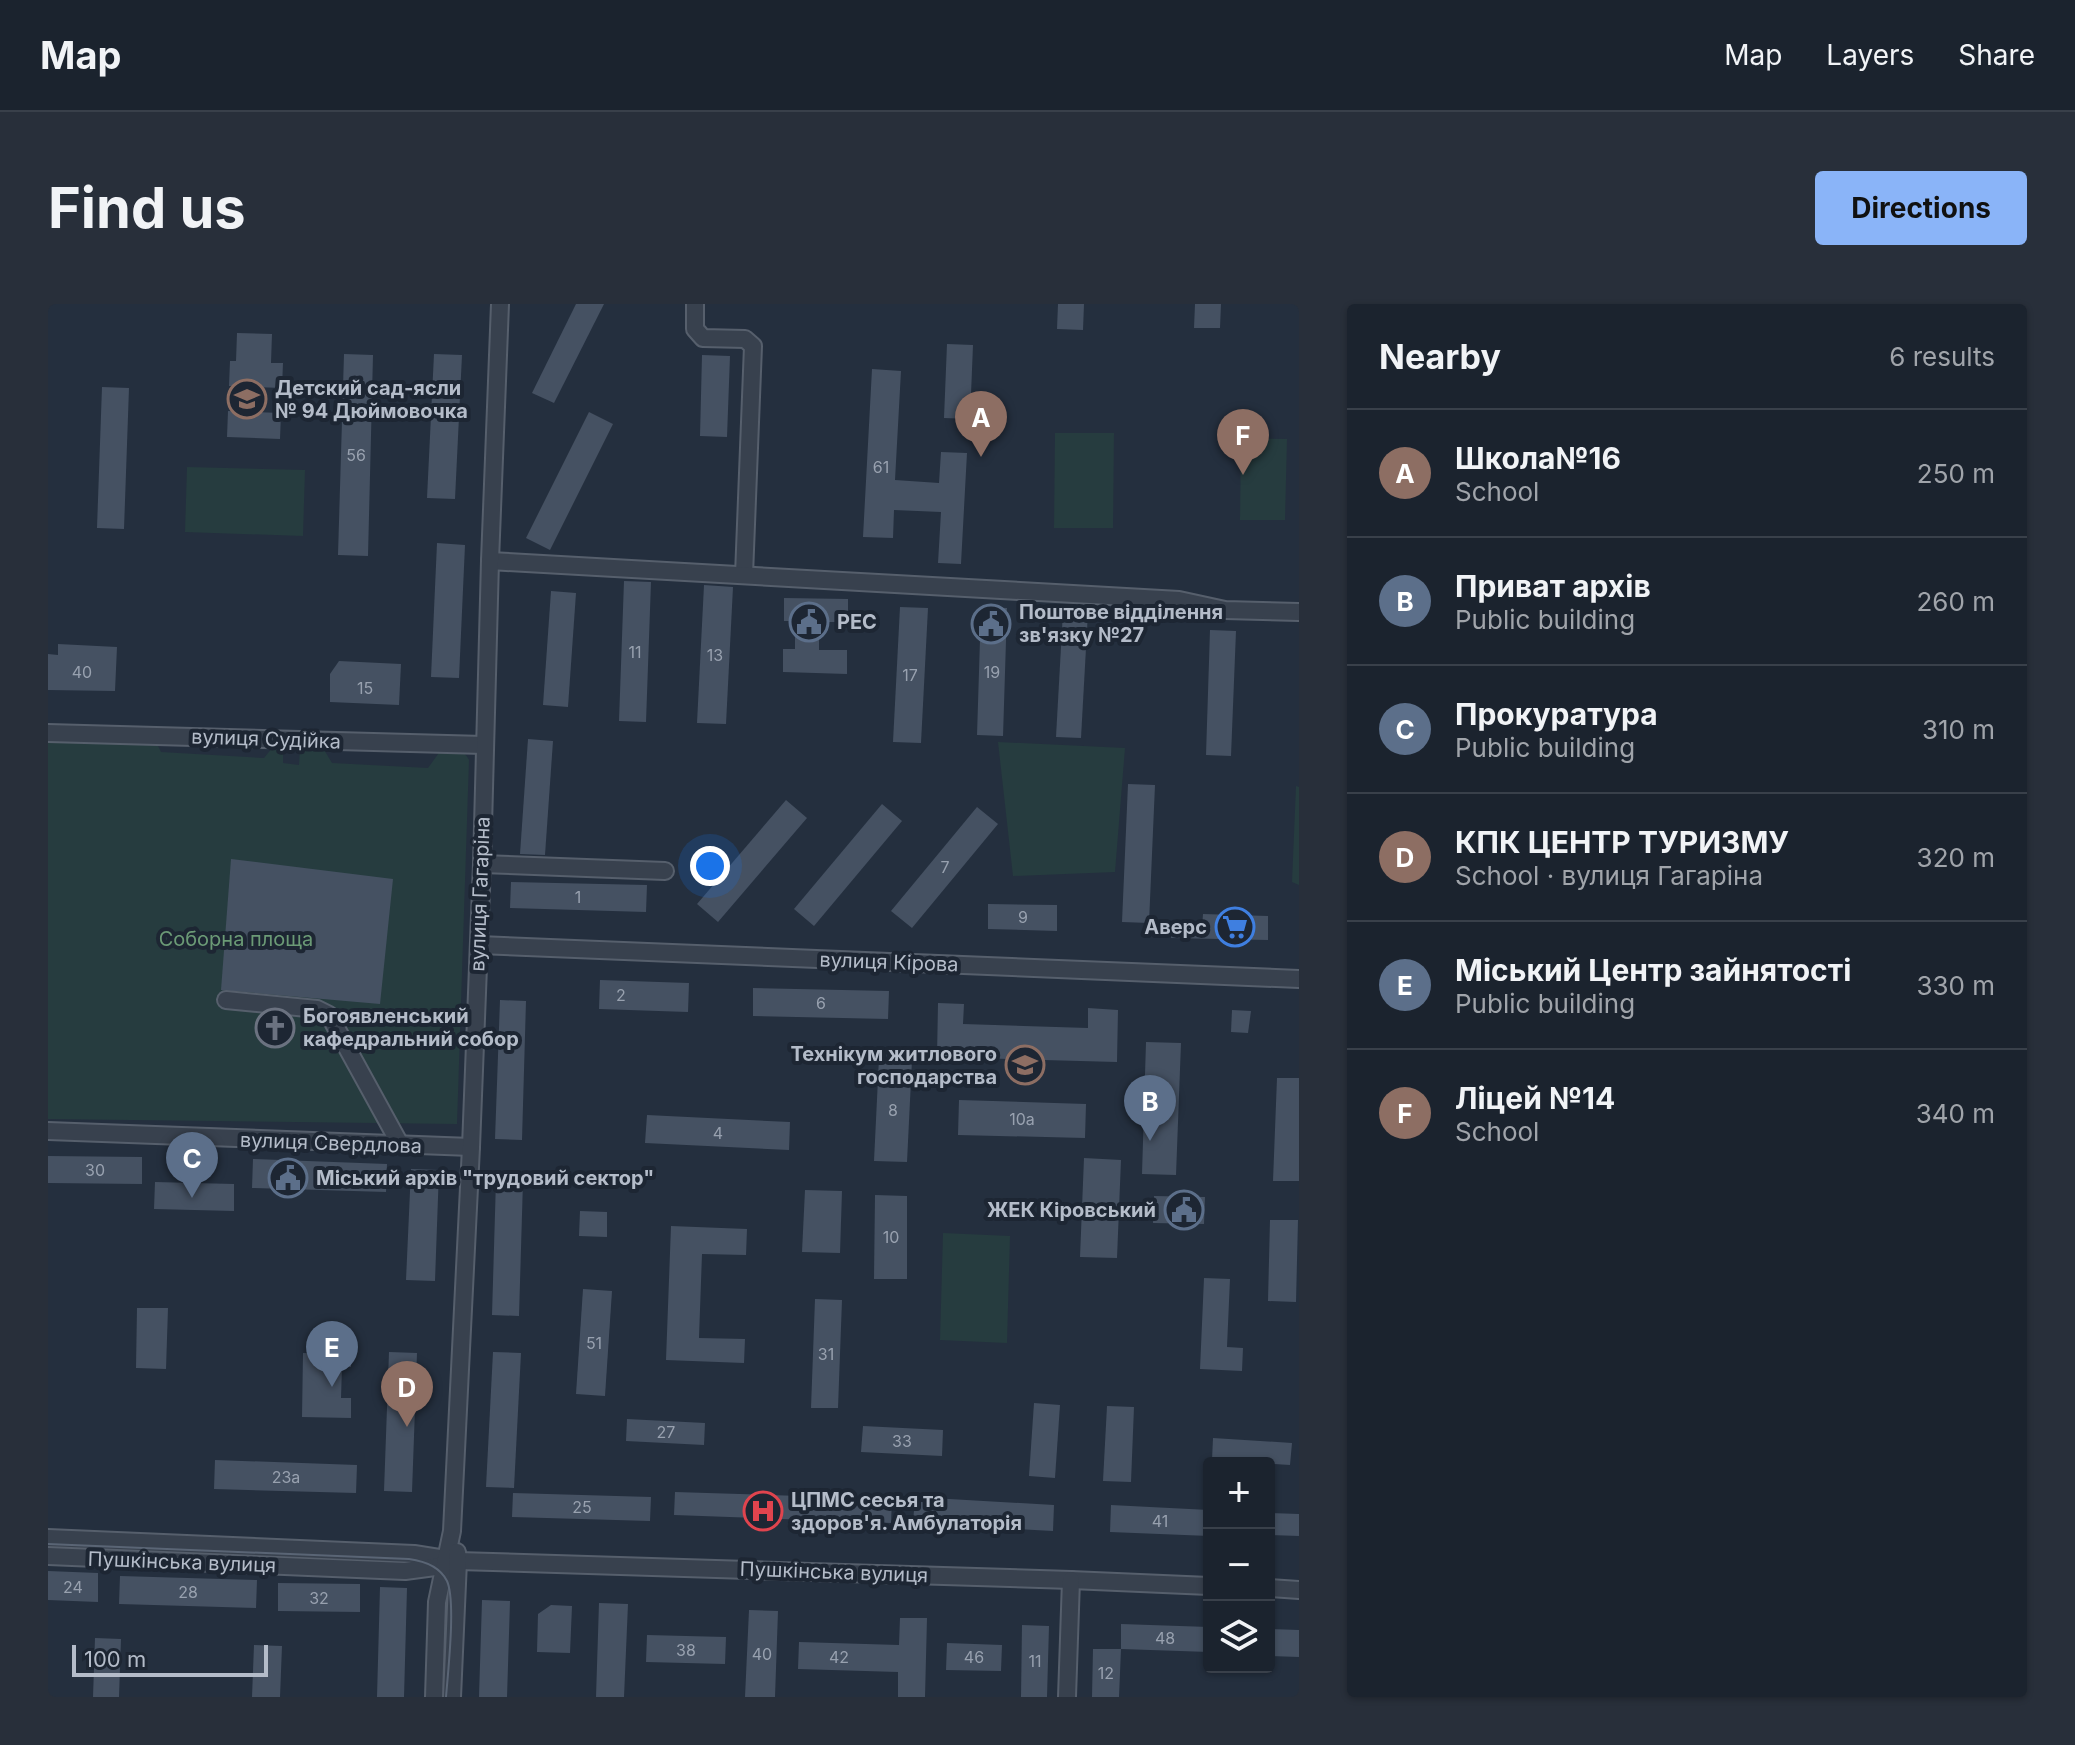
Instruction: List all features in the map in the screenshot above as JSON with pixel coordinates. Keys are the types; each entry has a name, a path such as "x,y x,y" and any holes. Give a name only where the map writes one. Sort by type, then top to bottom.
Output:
{"street":[{"name":"вулиця Гагаріна","path":"452,1697 449,1561 471,1147 500,304"},
{"path":"695,304 695,329 703,338 745,339 753,346 744,575"},
{"path":"490,561 1179,600 1225,610 1299,612"},
{"name":"вулиця Судійка","path":"48,733 484,745"},
{"path":"482,864 665,871"},
{"name":"вулиця Кірова","path":"479,945 1299,979"},
{"path":"226,1000 317,1009 329,1015 401,1146"},
{"name":"вулиця Свердлова","path":"48,1131 471,1147"},
{"name":"Пушкінська вулиця","path":"48,1538 414,1554 449,1561 1203,1586"},
{"name":"Пушкінська вулиця","path":"48,1556 405,1571 449,1561"},
{"name":"вулиця Гагаріна","path":"434,1697 437,1602 449,1561"},
{"path":"405,1571 414,1573 431,1587 437,1602"},
{"path":"1067,1697 1071,1580"},
{"path":"1275,1588 1299,1590"}],"green space":[{"path":"1055,433 1114,433 1113,528 1054,528"},
{"path":"1241,438 1287,439 1285,520 1240,520"},
{"path":"187,467 305,470 303,536 185,532"},
{"name":"Соборна площа","path":"48,735 157,744 161,752 264,758 273,747 283,748 283,763 299,765 300,747 323,748 332,763 428,768 441,750 464,754 469,760 457,1124 48,1119"},
{"path":"998,742 1125,748 1115,872 1013,876"},
{"path":"1296,786 1299,787 1299,885 1292,882"},
{"path":"943,1233 1010,1236 1007,1343 940,1340"}],"building":[{"path":"576,304 604,304 554,403 532,393"},
{"path":"1058,304 1084,304 1083,330 1057,329"},
{"path":"1195,304 1221,304 1220,328 1194,328"},
{"path":"237,333 272,334 271,363 283,363 282,388 229,386 230,361 236,361"},
{"path":"947,344 973,345 970,419 944,418"},
{"path":"344,354 373,355 368,556 338,555"},
{"path":"434,354 462,355 455,499 427,498"},
{"path":"702,355 730,356 727,437 700,436"},
{"path":"872,369 901,371 895,480 939,483 941,452 967,453 961,564 938,563 941,512 894,510 893,538 863,537"},
{"path":"102,387 129,388 124,529 97,528"},
{"path":"228,411 281,413 280,439 227,437"},
{"path":"589,412 613,424 550,550 526,538"},
{"path":"437,543 465,545 459,678 431,677"},
{"path":"624,581 651,582 646,722 619,721"},
{"path":"704,585 733,587 726,724 697,723"},
{"path":"551,591 576,593 568,707 543,705"},
{"path":"784,598 848,599 848,622 819,622 819,650 847,650 847,674 783,672 783,649 795,649 795,621 784,621"},
{"path":"900,607 928,608 921,743 893,742"},
{"path":"981,607 1007,608 1003,736 977,735"},
{"path":"1063,611 1088,612 1081,738 1056,737"},
{"path":"1210,630 1236,631 1231,756 1206,755"},
{"path":"58,644 117,647 115,691 48,690 48,654 58,655"},
{"path":"339,661 401,664 399,705 330,702 330,674"},
{"path":"528,739 553,741 545,855 520,854"},
{"path":"1128,784 1155,785 1149,923 1122,922"},
{"path":"786,800 807,818 718,922 697,904"},
{"path":"882,804 902,821 814,926 794,909"},
{"path":"977,807 998,824 912,928 891,911"},
{"path":"231,859 393,879 380,1004 221,990"},
{"path":"511,882 647,885 646,912 510,908"},
{"path":"988,904 1057,905 1057,931 988,929"},
{"name":"Аверс","path":"1203,914 1268,916 1268,940 1171,938 1172,925 1202,928"},
{"path":"600,980 689,983 688,1012 599,1009"},
{"path":"753,988 889,991 888,1019 753,1016"},
{"path":"500,1000 526,1001 522,1140 495,1139"},
{"path":"938,1003 964,1004 963,1024 1088,1028 1088,1008 1118,1010 1117,1062 937,1057"},
{"path":"1232,1010 1251,1011 1248,1033 1231,1032"},
{"path":"1146,1042 1181,1043 1176,1175 1142,1174"},
{"path":"879,1058 912,1060 907,1162 874,1161"},
{"path":"1277,1078 1299,1078 1299,1181 1273,1181"},
{"path":"959,1100 1086,1104 1085,1138 958,1135"},
{"path":"647,1115 790,1122 789,1150 645,1143"},
{"path":"48,1156 142,1157 142,1184 48,1183"},
{"path":"1084,1158 1121,1160 1117,1258 1080,1257"},
{"path":"253,1159 387,1164 386,1192 252,1188"},
{"path":"411,1169 439,1170 435,1281 406,1280"},
{"path":"496,1180 523,1181 519,1316 492,1315"},
{"path":"155,1182 234,1184 234,1211 154,1209"},
{"path":"805,1190 842,1191 840,1253 802,1252"},
{"path":"875,1195 907,1196 907,1279 874,1279"},
{"path":"1154,1196 1205,1197 1204,1224 1153,1223"},
{"path":"580,1211 607,1212 607,1237 579,1236"},
{"path":"1270,1220 1298,1220 1296,1302 1268,1301"},
{"path":"671,1226 747,1229 746,1255 702,1254 699,1338 745,1339 744,1363 666,1360"},
{"path":"1204,1278 1230,1279 1227,1347 1243,1348 1242,1371 1200,1369"},
{"path":"583,1289 612,1291 605,1396 576,1394"},
{"path":"815,1299 842,1300 838,1408 811,1408"},
{"path":"137,1308 168,1308 166,1369 136,1368"},
{"path":"389,1352 417,1353 412,1492 384,1491"},
{"path":"493,1352 521,1353 514,1488 486,1487"},
{"path":"303,1353 351,1354 351,1367 342,1367 341,1398 351,1398 351,1418 302,1417"},
{"path":"1034,1403 1060,1405 1055,1478 1029,1476"},
{"path":"1107,1406 1134,1407 1131,1482 1103,1481"},
{"path":"627,1419 705,1423 704,1445 626,1441"},
{"path":"863,1426 943,1430 942,1456 861,1452"},
{"path":"1213,1438 1292,1443 1290,1465 1275,1464 1275,1457 1212,1457"},
{"path":"215,1460 357,1465 356,1493 214,1489"},
{"path":"675,1492 892,1499 891,1523 674,1515"},
{"path":"513,1493 651,1497 650,1521 512,1517"},
{"path":"915,1497 1054,1505 1053,1531 913,1523"},
{"path":"1111,1505 1203,1510 1203,1536 1110,1532"},
{"path":"1275,1513 1299,1514 1299,1536 1275,1535"},
{"path":"48,1571 98,1573 98,1602 48,1600"},
{"path":"120,1576 257,1580 256,1608 119,1604"},
{"path":"278,1583 360,1584 360,1612 278,1611"},
{"path":"380,1587 407,1588 404,1697 377,1697"},
{"path":"482,1600 510,1601 507,1697 479,1697"},
{"path":"599,1603 628,1604 624,1697 596,1697"},
{"path":"551,1605 572,1606 570,1653 537,1652 538,1614"},
{"path":"749,1610 778,1611 775,1697 745,1697"},
{"path":"900,1618 927,1618 925,1697 898,1697 898,1672 798,1669 799,1642 899,1645"},
{"path":"1121,1624 1203,1627 1203,1652 1121,1649"},
{"path":"1022,1625 1049,1626 1047,1697 1021,1697"},
{"path":"1275,1629 1299,1630 1299,1657 1275,1656"},
{"path":"647,1635 726,1637 725,1664 646,1662"},
{"path":"95,1638 121,1639 119,1697 93,1697"},
{"path":"947,1643 1002,1645 1001,1671 946,1670"},
{"path":"254,1645 282,1646 280,1697 252,1697"},
{"path":"1093,1649 1121,1649 1119,1697 1092,1697"}],"tram line":[{"path":"48,1544 409,1559 426,1563 444,1576 450,1591 451,1637 446,1697"}],"place":[{"name":"Детский сад-ясли № 94 Дюймовочка","path":"247,399"},
{"name":"Школа№16","path":"981,457"},
{"name":"Ліцей №14","path":"1243,475"},
{"name":"РЕС","path":"809,622"},
{"name":"Поштове відділення зв'язку №27","path":"991,624"},
{"name":"Аверс","path":"1235,927"},
{"name":"Богоявленський кафедральний собор","path":"275,1028"},
{"name":"Технікум житлового господарства","path":"1025,1065"},
{"name":"Приват архів","path":"1150,1141"},
{"name":"Міський архів \"трудовий сектор\"","path":"288,1178"},
{"name":"Прокуратура","path":"192,1198"},
{"name":"ЖЕК Кіровський","path":"1184,1210"},
{"name":"Міський Центр зайнятості","path":"332,1387"},
{"name":"КПК ЦЕНТР ТУРИЗМУ","path":"407,1427"},
{"name":"ЦПМС сесья та здоров'я. Амбулаторія","path":"763,1511"}]}
